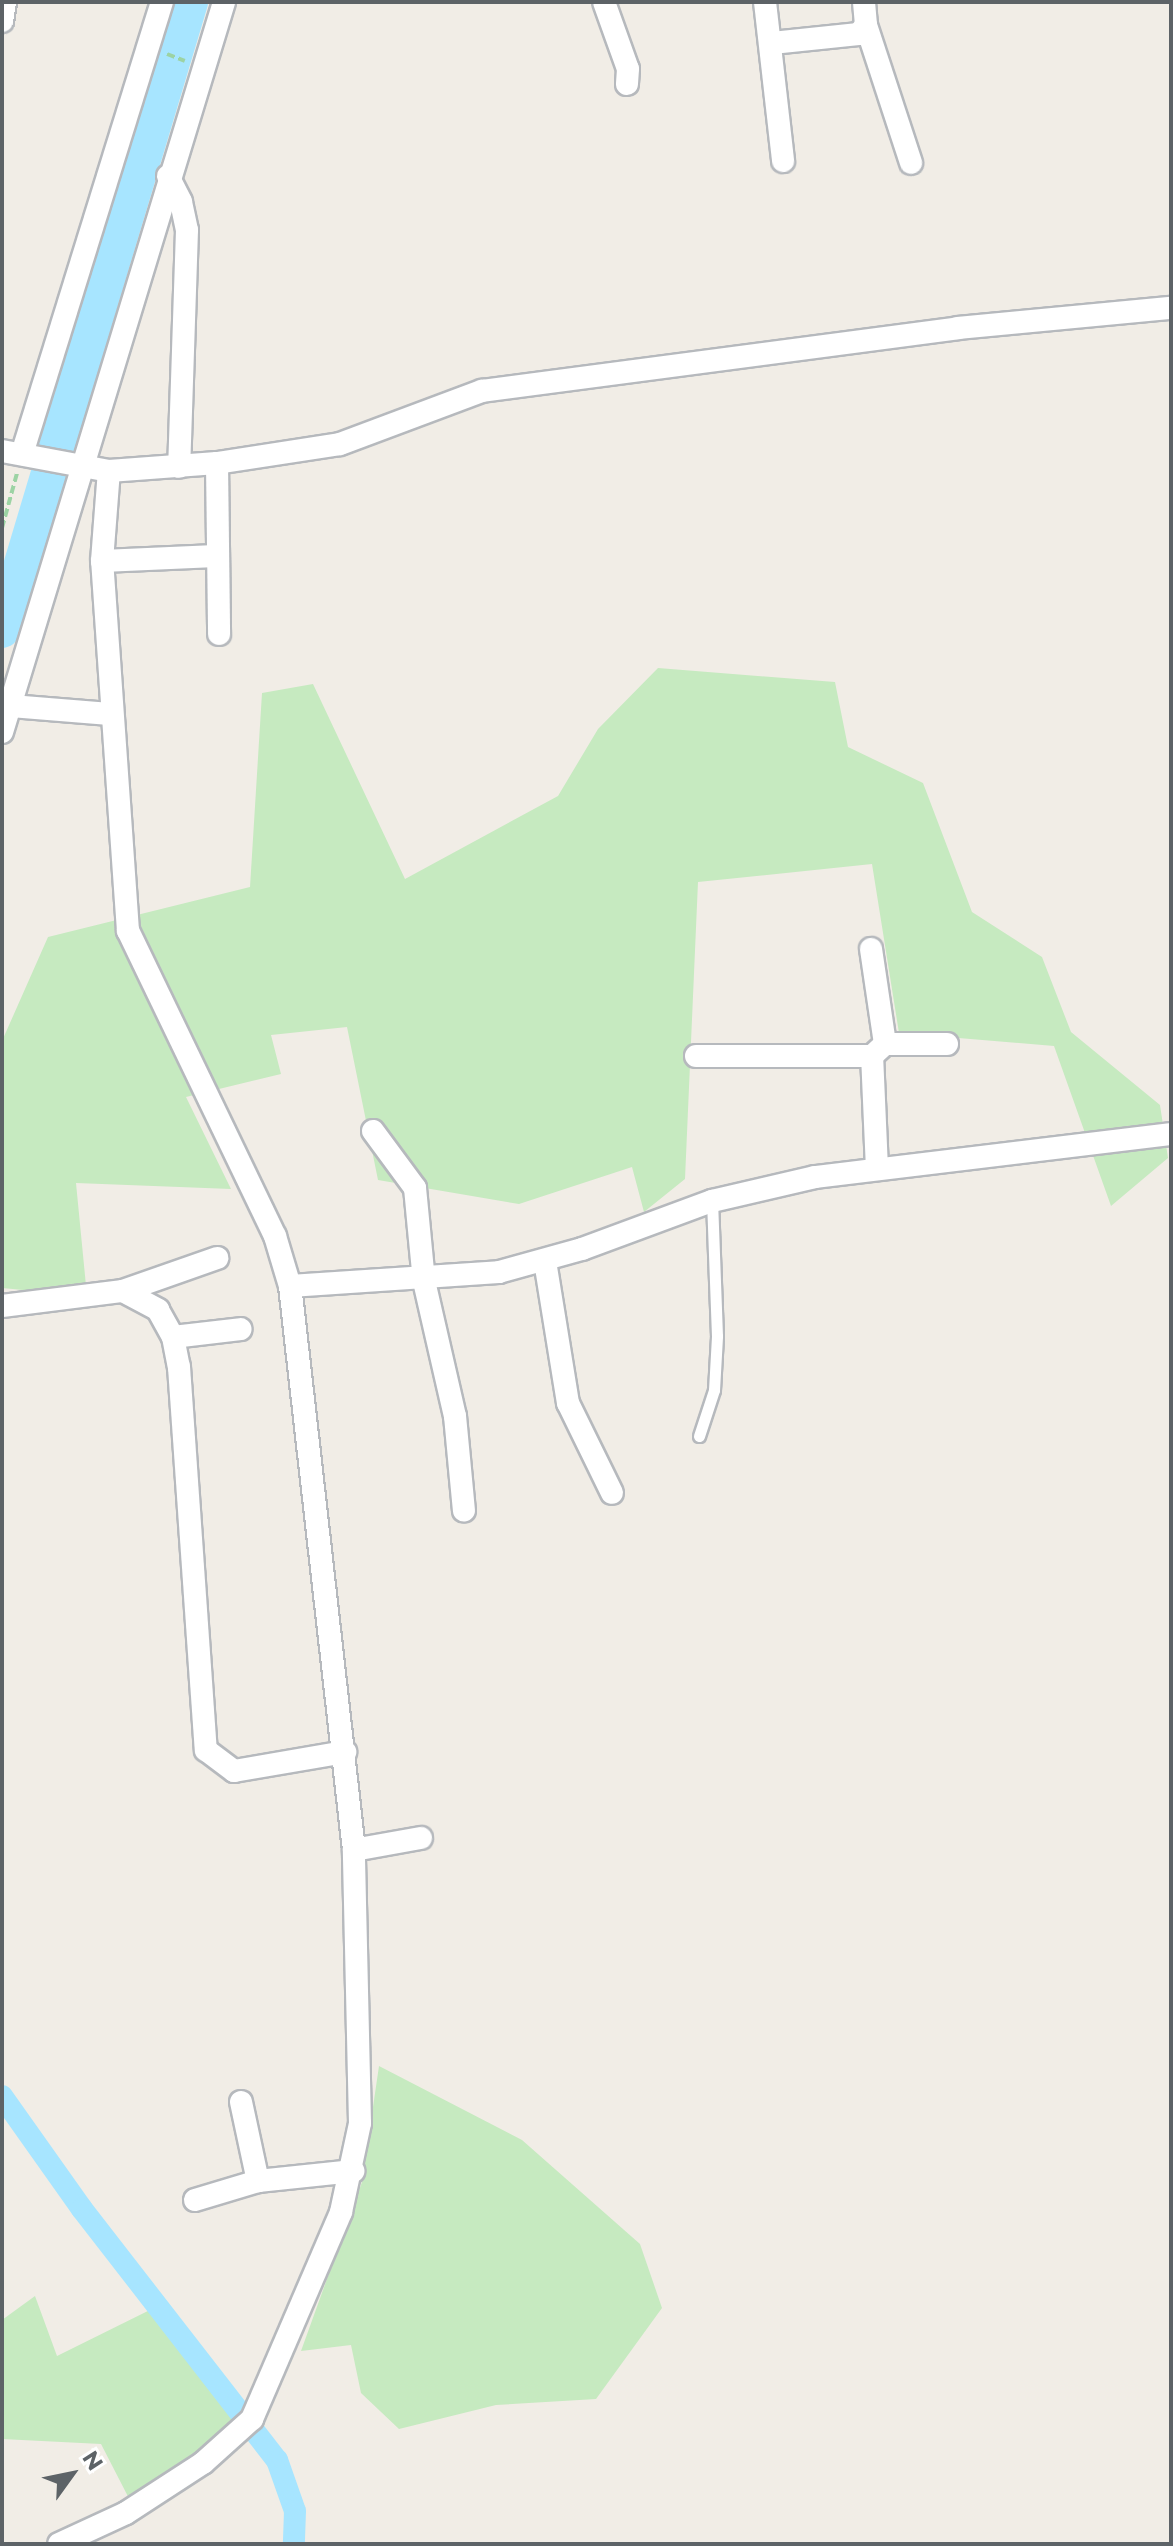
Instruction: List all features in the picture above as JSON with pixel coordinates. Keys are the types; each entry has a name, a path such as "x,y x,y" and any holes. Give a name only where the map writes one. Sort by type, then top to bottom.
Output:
{"street":[{"path":"2,21 5,2"},
{"path":"162,2 18,454 109,471 217,463 340,444 482,391 958,328 1171,308"},
{"path":"2,732 77,466 224,2"},
{"path":"604,2 628,69 627,84"},
{"path":"765,2 783,161"},
{"path":"864,2 866,25 911,163"},
{"path":"772,43 856,35 866,25"},
{"path":"168,176 181,202 187,244 179,467"},
{"path":"217,463 219,634"},
{"path":"59,2544 126,2513 203,2463 249,2423 328,2247 353,2171 360,2123 354,1850 290,1286 275,1236 128,931 110,714 102,561 109,471"},
{"path":"102,561 216,556"},
{"path":"11,706 110,714"},
{"path":"871,949 879,1050 877,1169"},
{"path":"696,1056 879,1050 947,1044"},
{"path":"373,1131 415,1188 424,1281 455,1416 464,1511"},
{"path":"290,1286 424,1281 545,1261 712,1201 815,1177 1171,1134"},
{"path":"2,1306 123,1291 217,1258"},
{"path":"545,1261 568,1403 612,1493"},
{"path":"123,1291 150,1302 173,1337 206,1750 234,1771 345,1752"},
{"path":"173,1337 241,1329"},
{"path":"354,1850 421,1838"},
{"path":"241,2102 258,2181"},
{"path":"195,2200 258,2181 353,2171"}],"lane":[{"path":"699,1436 714,1390 717,1336 712,1201"}],"path":[{"path":"162,52 192,63"},
{"path":"2,528 18,454"}],"green space":[{"path":"658,668 835,682 848,747 923,783 972,912 1042,957 1071,1032 1160,1105 1168,1158 1111,1206 1054,1046 899,1033 872,864 698,882 685,1179 644,1212 632,1167 519,1204 378,1180 347,1027 271,1035 281,1074 186,1097 231,1189 76,1183 87,1296 2,1288 2,1041 48,937 250,887 262,693 313,684 405,879 558,796 598,729"},
{"path":"379,2066 522,2140 640,2244 662,2308 596,2399 496,2405 399,2429 361,2393 351,2345 301,2351 362,2182"},
{"path":"35,2296 57,2356 164,2303 245,2414 137,2514 101,2444 2,2439 2,2320"}],"waterway":[{"path":"2,630 190,2"},
{"path":"2,2096 82,2209 277,2460 295,2511 294,2544"}]}
